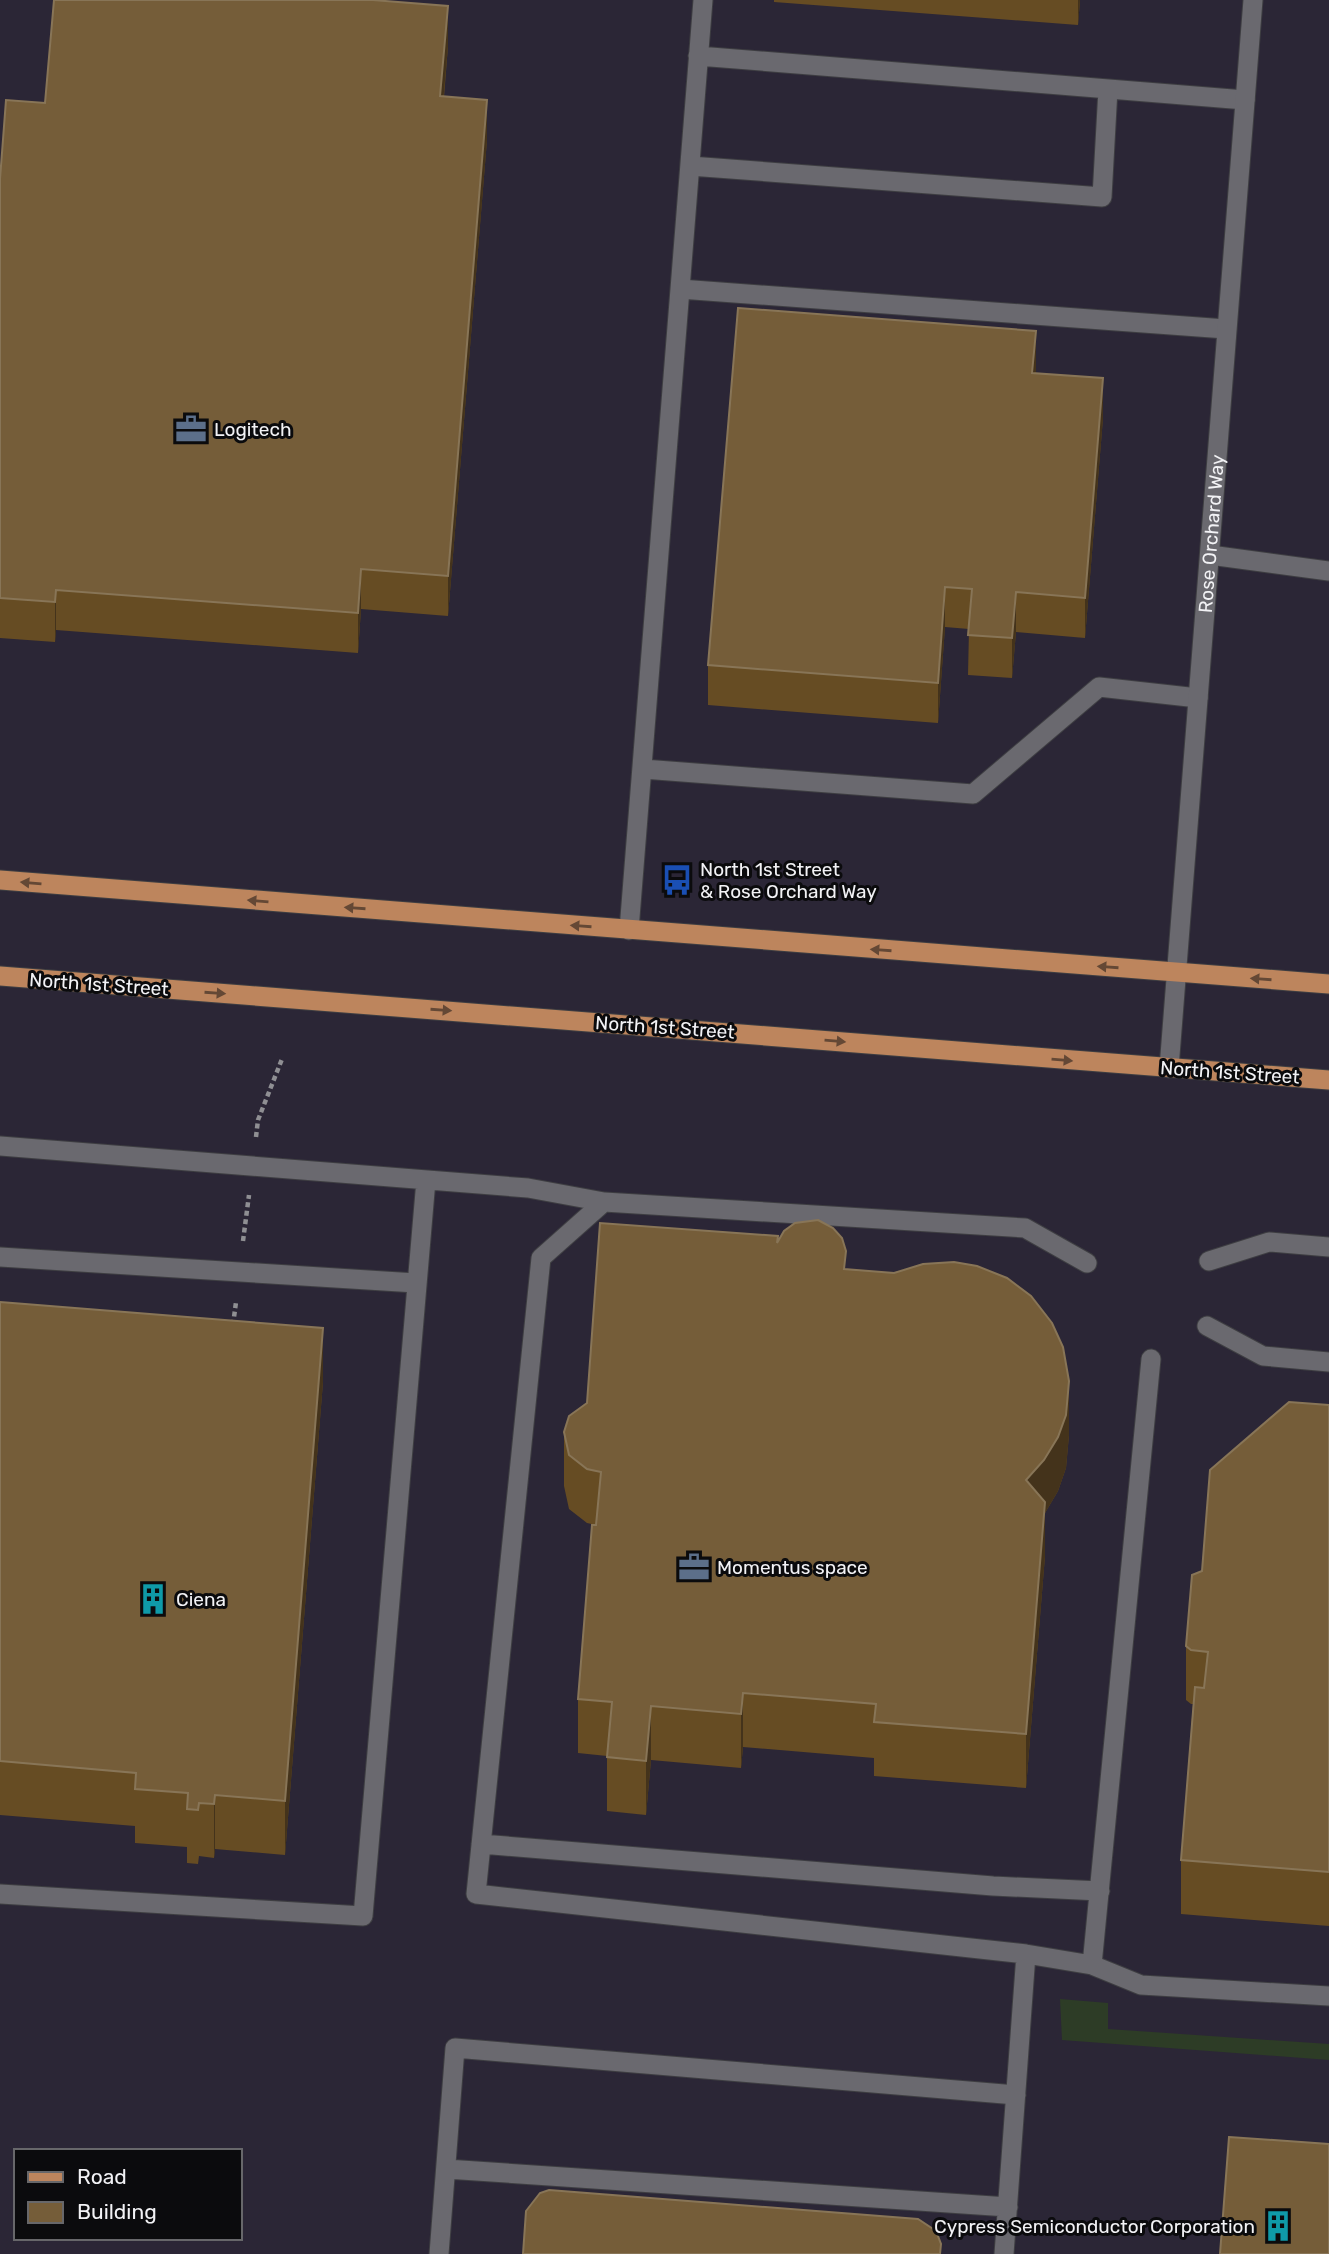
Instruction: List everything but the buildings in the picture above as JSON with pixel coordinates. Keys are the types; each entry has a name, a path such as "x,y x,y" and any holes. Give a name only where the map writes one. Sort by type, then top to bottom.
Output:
{"main road":[{"path":"0,880 1329,984"},
{"name":"North 1st Street","path":"0,976 1329,1080"}],"street":[{"path":"629,930 703,0"},
{"name":"Rose Orchard Way","path":"1169,1068 1253,0"},
{"path":"698,55 1245,100"},
{"path":"690,166 1102,197 1108,89"},
{"path":"680,289 1226,329"},
{"path":"1210,555 1329,572"},
{"path":"643,769 973,794 1099,687 1198,698"},
{"path":"0,1146 528,1188 604,1202 1026,1227 1087,1263"},
{"path":"0,1894 363,1916 426,1180"},
{"path":"604,1202 541,1258 476,1894 1026,1954 1092,1965 1141,1985 1329,1996"},
{"path":"1209,1261 1269,1242 1329,1247"},
{"path":"0,1258 416,1283"},
{"path":"1207,1326 1263,1356 1329,1362"},
{"path":"1092,1965 1151,1359"},
{"path":"481,1844 993,1886 1100,1891"},
{"path":"1004,2254 1026,1954"},
{"path":"439,2254 455,2048 1016,2095"},
{"path":"446,2169 1008,2207"}],"path":[{"path":"231,1335 258,1120 282,1059"}],"shaded area":[{"path":"0,0 1329,0 1329,2254 0,2254"}],"green space":[{"path":"1060,1999 1108,2003 1108,2029 1329,2044 1329,2060 1062,2040"}],"place":[{"name":"Logitech","path":"191,429"},
{"name":"North 1st Street & Rose Orchard Way","path":"677,880"},
{"name":"Momentus space","path":"694,1567"},
{"name":"Ciena","path":"153,1599"},
{"name":"Cypress Semiconductor Corporation","path":"1278,2226"}]}
